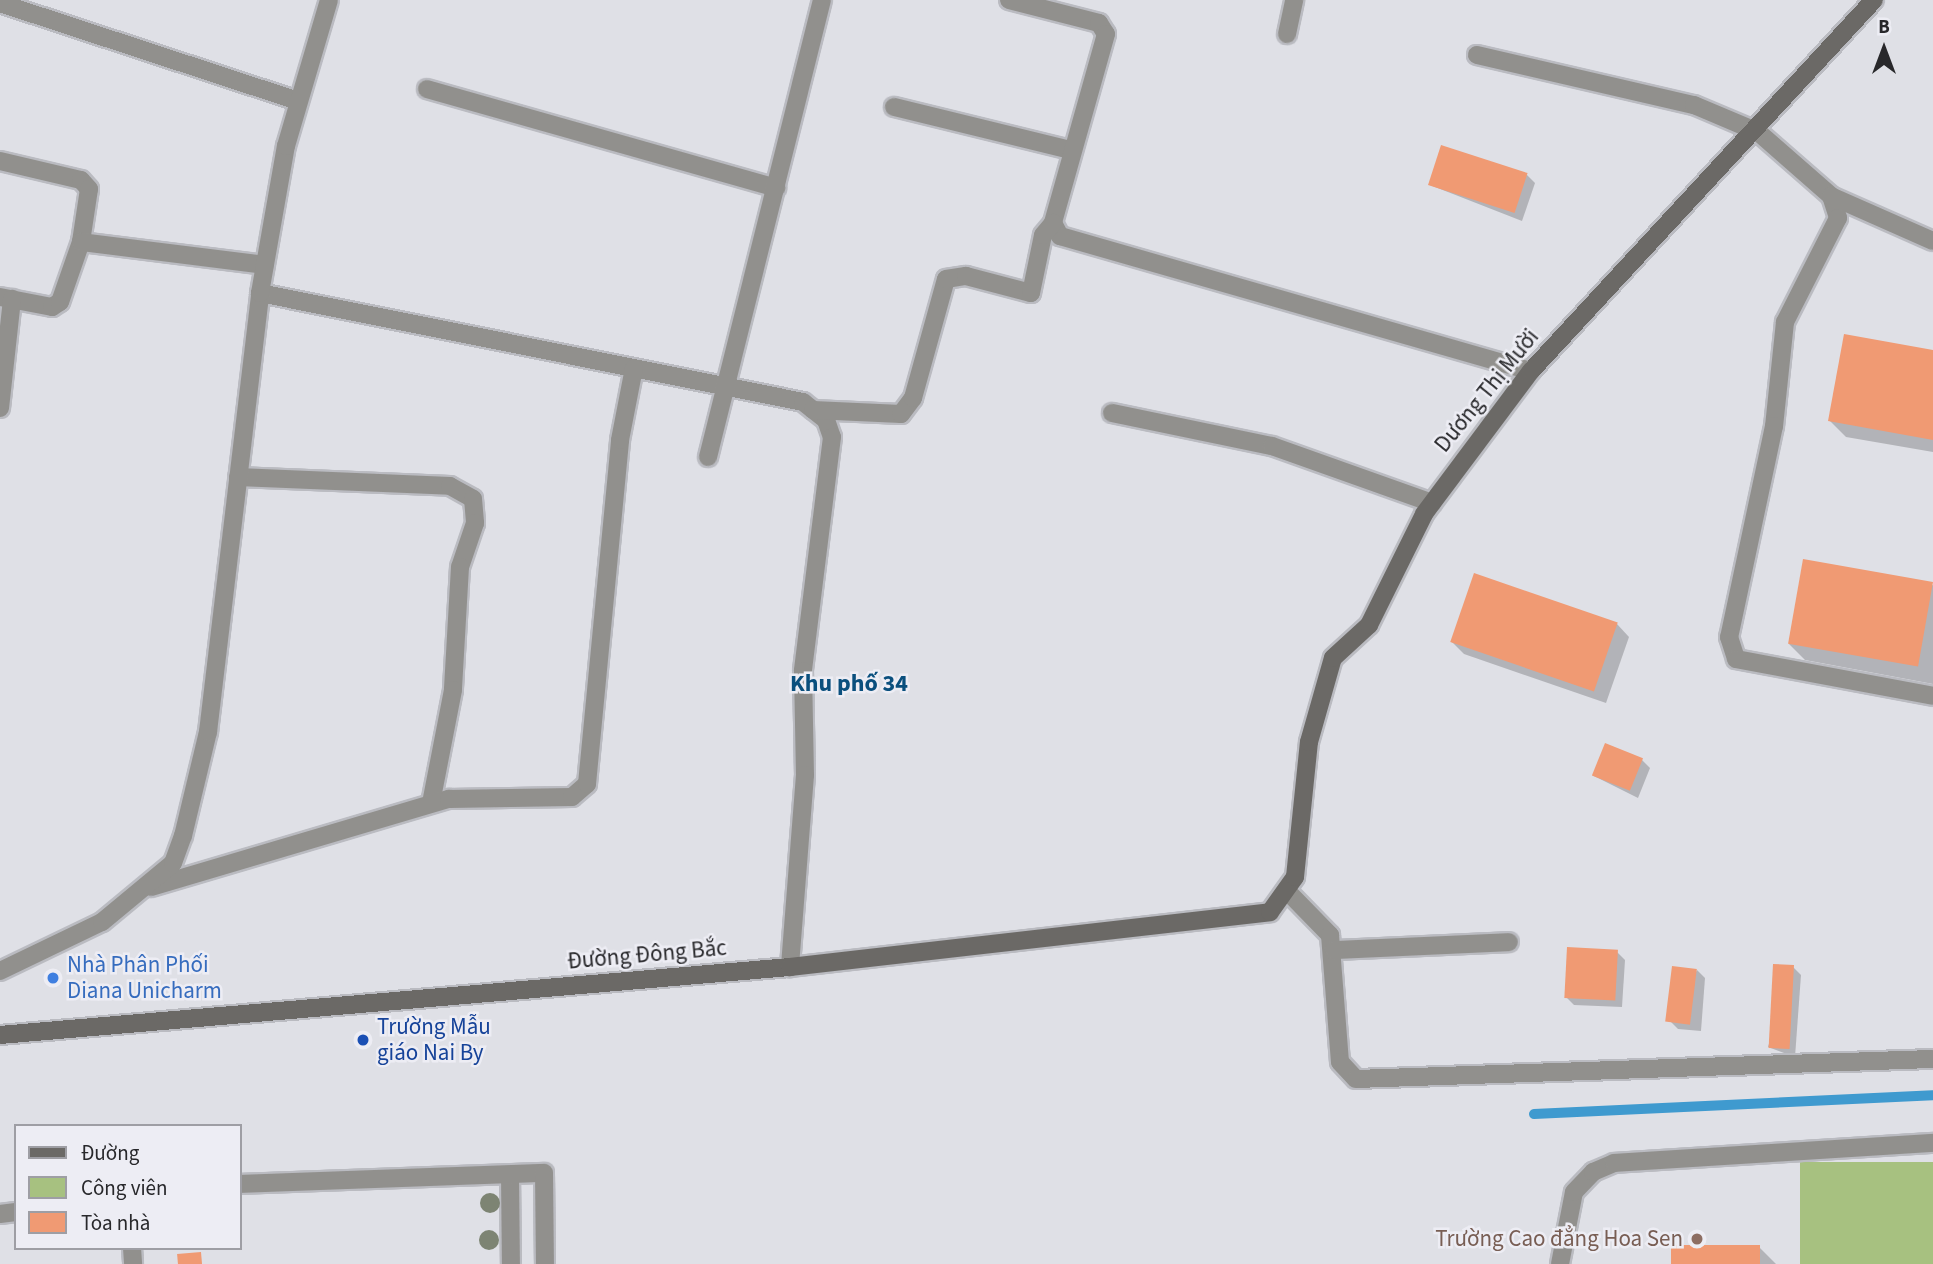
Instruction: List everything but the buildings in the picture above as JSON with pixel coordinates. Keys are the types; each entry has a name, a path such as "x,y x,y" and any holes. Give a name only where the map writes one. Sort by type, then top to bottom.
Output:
{"street":[{"path":"0,971 102,922 173,863 208,732 260,292 299,101 329,0"},
{"path":"708,457 728,387 822,0"},
{"path":"260,292 728,387 813,410 901,414 914,398 946,279 966,276 1031,293 1043,235 1053,223 1070,150 1091,104 1107,34 1099,23 1009,0"},
{"path":"1287,34 1294,0"},
{"name":"Dương Thị Mười","path":"1289,892 1298,862 1309,742 1333,658 1369,625 1432,503 1531,371 1758,132 1874,0"},
{"path":"0,4 299,101"},
{"path":"1477,54 1694,105 1758,132 1831,197 1933,241"},
{"path":"427,89 776,188"},
{"path":"894,107 1070,150"},
{"path":"0,161 81,180 89,189 82,242 60,302 52,307 6,298 0,408"},
{"path":"1831,197 1838,218 1785,321 1774,426 1729,637 1736,659 1933,696"},
{"path":"1053,223 1060,236 1531,371"},
{"path":"82,242 265,265"},
{"path":"141,890 432,803 572,797 587,784 617,467 634,368"},
{"path":"790,967 806,775 803,671 832,437 813,410"},
{"path":"1112,413 1272,446 1432,503"},
{"path":"239,477 450,486 473,499 475,523 460,568 453,690 432,803"},
{"path":"1289,892 1322,923 1334,950 1340,1062 1356,1079 1933,1059"},
{"name":"Đường Đông Bắc","path":"0,1035 790,967 1244,919 1270,912 1289,892"},
{"path":"1334,950 1509,942"},
{"path":"1560,1264 1571,1199 1593,1172 1628,1161 1933,1143"},
{"path":"242,1184 544,1173 545,1264"},
{"path":"510,1175 511,1264"}],"green space":[{"path":"1800,1162 1933,1162 1933,1264 1800,1264"}],"waterway":[{"path":"1534,1114 1933,1095"}],"place":[{"name":"Nhà Phân Phối Diana Unicharm","path":"53,978"},
{"name":"Trường Mẫu giáo Nai By","path":"363,1040"},
{"name":"Trường Cao đẳng Hoa Sen","path":"1697,1239"}],"district":[{"name":"Khu phố 34","path":"849,684"}]}
